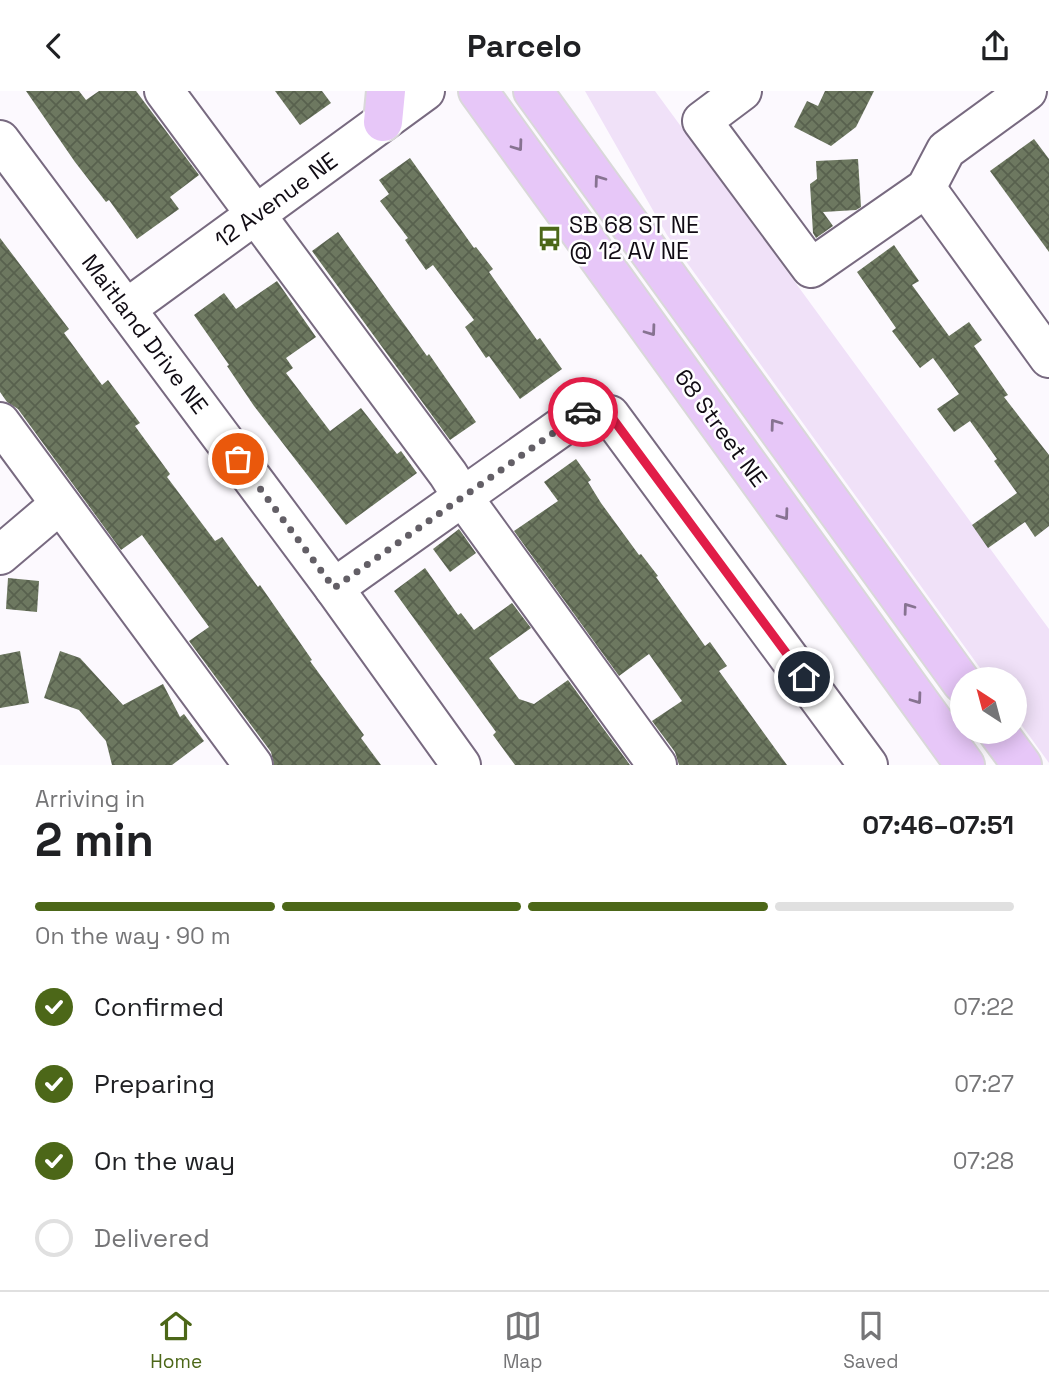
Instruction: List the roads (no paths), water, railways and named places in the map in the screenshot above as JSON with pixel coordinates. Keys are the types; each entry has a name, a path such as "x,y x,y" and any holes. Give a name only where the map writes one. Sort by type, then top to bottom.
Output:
{"main road":[{"name":"68 Street NE","path":"478,91 965,765"},
{"name":"68 Street NE","path":"533,91 950,667"},
{"path":"563,91 570,140"},
{"path":"1006,744 1021,765"}],"street":[{"path":"164,91 440,463 657,765"},
{"name":"12 Avenue NE","path":"127,309 255,215 385,106 425,91"},
{"path":"742,91 702,121 811,268 926,188 946,150 1027,91"},
{"name":"Maitland Drive NE","path":"0,140 334,588 461,765"},
{"path":"926,188 1049,358"},
{"path":"334,588 584,411 610,415 868,765"},
{"path":"0,422 253,765"},
{"path":"0,555 61,505"}],"place":[{"name":"SB 68 ST NE @ 12 AV NE","path":"549,238"}]}
